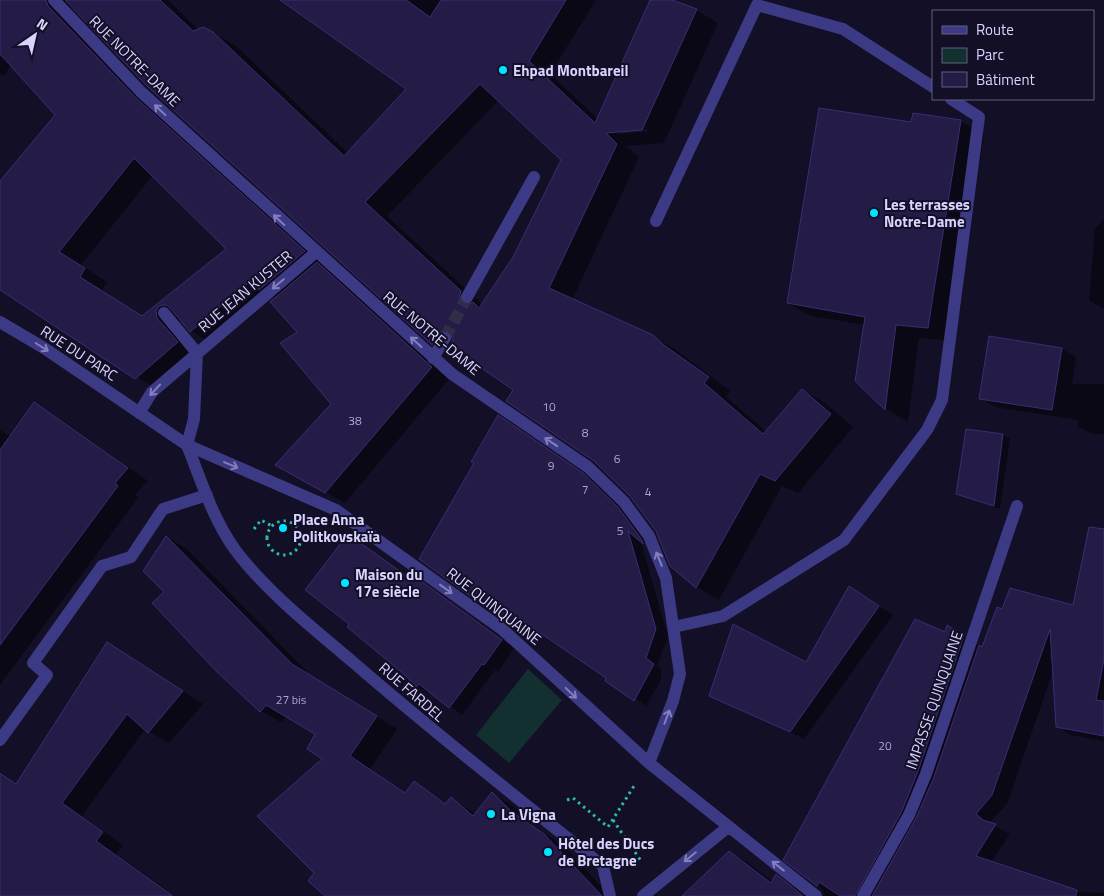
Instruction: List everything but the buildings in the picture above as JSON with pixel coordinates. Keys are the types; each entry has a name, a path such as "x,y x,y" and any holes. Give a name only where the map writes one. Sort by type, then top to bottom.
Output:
{"street":[{"name":"RUE NOTRE-DAME","path":"54,0 140,92 315,253 433,358 452,374 588,467 624,502 650,536 666,578 680,674 673,702 649,763"},
{"path":"656,221 757,5 843,29 932,86"},
{"path":"674,627 723,616 844,540 927,430 942,400 979,117 953,100"},
{"path":"467,297 534,177"},
{"name":"RUE JEAN KUSTER","path":"139,413 152,392 315,253"},
{"path":"164,313 197,354"},
{"name":"RUE DU PARC","path":"0,322 44,348 139,413"},
{"path":"433,358 444,338"},
{"name":"RUE JEAN KUSTER","path":"187,445 194,419 197,354"},
{"name":"RUE QUINQUAINE","path":"139,413 187,445 336,510 502,629 649,763 816,896"},
{"name":"RUE FARDEL","path":"187,445 207,495 226,535 255,574 309,624 433,731 603,866 610,896"},
{"path":"0,740 47,675 33,662 102,566 131,557 162,509 207,495"},
{"name":"IMPASSE QUINQUAINE","path":"863,896 909,815 926,774 1017,506"},
{"path":"643,896 728,827"}],"path":[{"path":"276,523 290,523 300,534 298,546 290,554 274,552 267,542 268,531 276,523"},
{"path":"534,812 573,798 608,827 649,763"},
{"path":"613,820 657,884"}],"green space":[{"path":"528,669 562,700 509,763 476,735"}],"tunnel":[{"path":"445,338 467,297"}],"place":[{"name":"Ehpad Montbareil","path":"503,70"},
{"name":"Les terrasses Notre-Dame","path":"874,213"},
{"name":"Place Anna Politkovskaïa","path":"283,528"},
{"name":"Maison du 17e siècle","path":"345,583"},
{"name":"La Vigna","path":"491,814"},
{"name":"Hôtel des Ducs de Bretagne","path":"548,852"}]}
